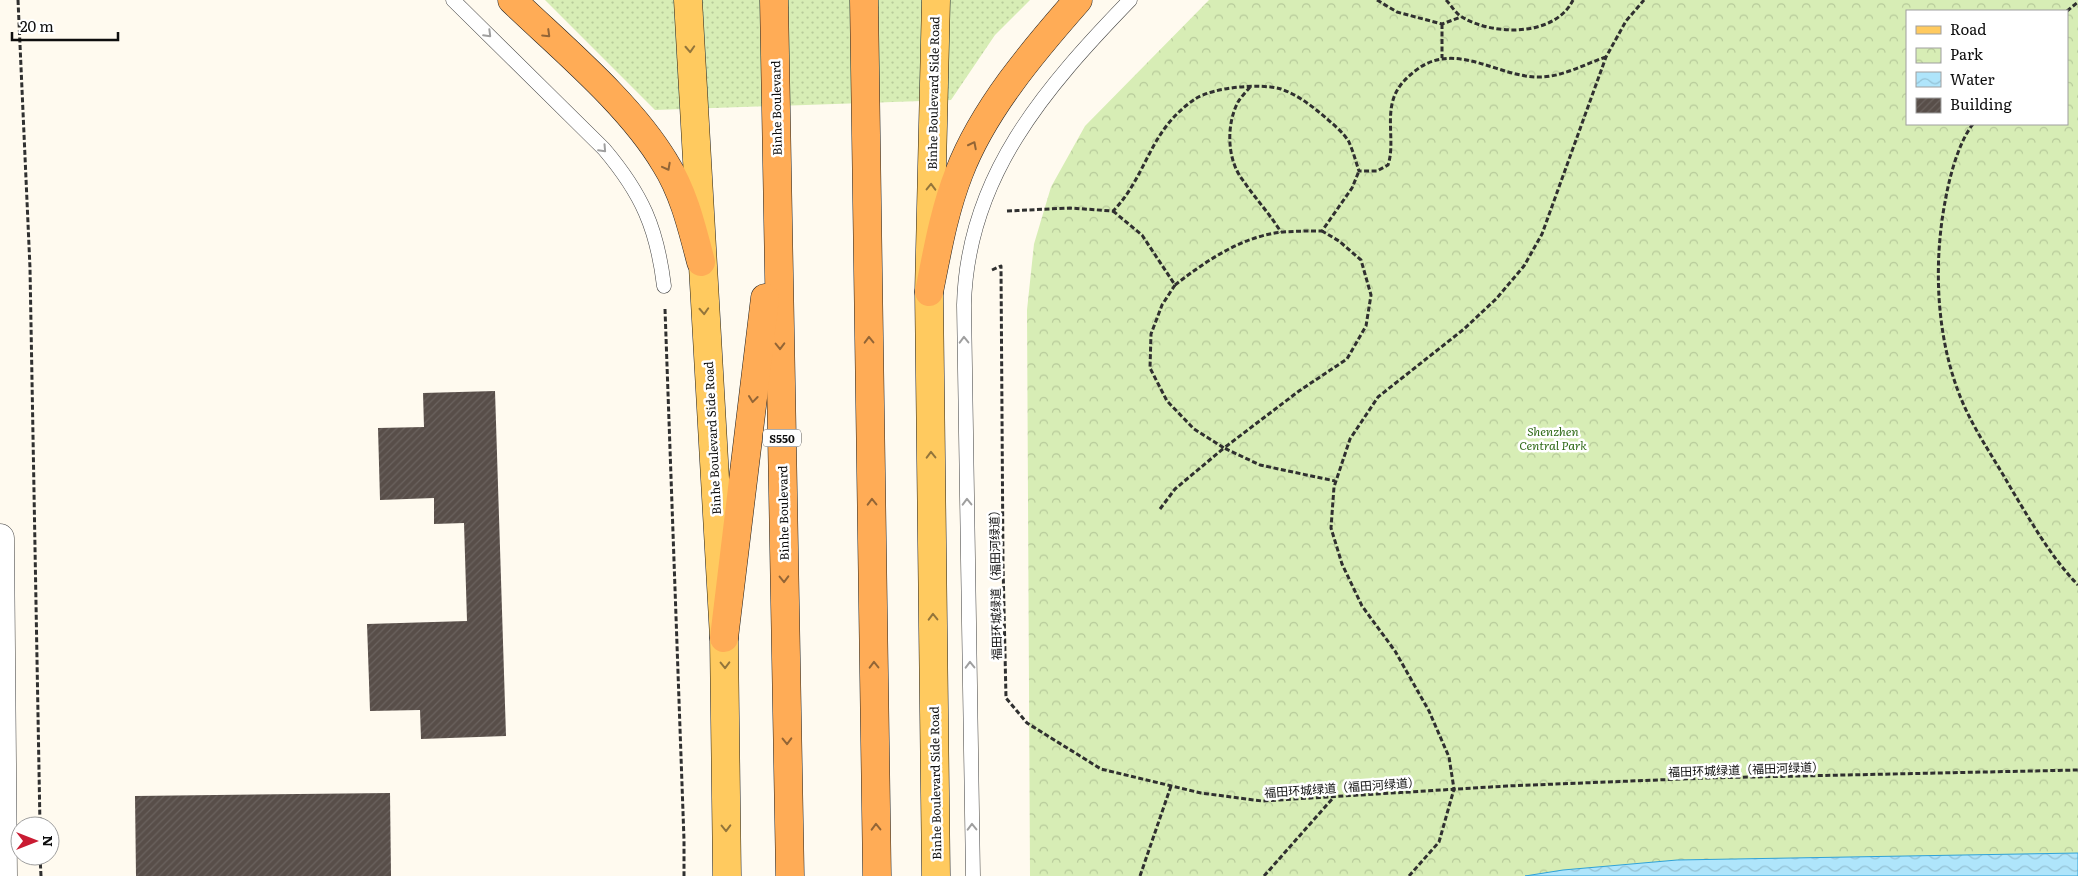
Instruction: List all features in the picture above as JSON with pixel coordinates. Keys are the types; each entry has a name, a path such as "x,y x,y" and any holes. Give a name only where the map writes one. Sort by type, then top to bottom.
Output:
{"highway":[{"path":"512,0 620,105 648,136 666,164 685,204 701,262"},
{"name":"Binhe Boulevard","path":"774,0 790,876"},
{"path":"864,0 877,876"},
{"path":"929,292 944,221 959,172 981,129 1044,38 1078,0"},
{"path":"724,638 777,194"}],"main road":[{"name":"Binhe Boulevard Side Road","path":"688,0 701,262 724,638 726,870"},
{"name":"Binhe Boulevard Side Road","path":"936,0 929,292 936,876"}],"street":[{"path":"0,538 3,876"}],"lane":[{"path":"453,0 604,149 624,173 641,199 652,226 660,255 664,286"},
{"path":"973,876 964,305 964,275 968,249 990,186 1014,141 1049,90 1090,42 1130,0"}],"path":[{"path":"18,0 30,268 40,816"},
{"path":"1377,0 1396,12 1442,24 1461,17"},
{"path":"1446,0 1461,17 1491,29 1521,31 1555,21 1570,7 1573,0"},
{"path":"1409,876 1439,842 1454,789 1450,756 1429,711 1395,651 1362,606 1342,564 1331,528 1335,481 1350,439 1378,397 1464,329 1496,299 1524,266 1542,234 1606,57 1626,21 1644,0"},
{"path":"2068,10 2078,2"},
{"path":"1442,24 1442,58"},
{"path":"1360,171 1377,171 1388,165 1391,154 1390,129 1394,98 1404,80 1421,66 1442,58 1471,60 1517,74 1539,78 1556,76 1606,57"},
{"path":"1251,87 1238,102 1231,127 1230,153 1241,178 1269,212 1281,232"},
{"path":"1113,211 1122,202 1144,169 1159,136 1177,114 1197,98 1218,91 1251,87 1280,89 1308,102 1334,124 1349,142 1360,171 1352,188 1322,231"},
{"path":"1973,125 1950,176 1940,226 1937,261 1940,321 1956,382 1969,416 2030,520 2060,566 2078,585"},
{"path":"1007,211 1070,208 1113,211 1142,235 1175,285"},
{"path":"1160,509 1175,489 1224,448 1299,390 1347,359 1366,326 1371,295 1361,260 1340,241 1322,231 1281,232 1237,244 1175,285 1162,305 1151,334 1150,368 1167,402 1194,429 1224,448 1260,465 1335,481"},
{"name":"福田环城绿道（福田河绿道）","path":"1001,266 1002,564 1006,698 1027,723 1101,769 1201,793 1262,801 1454,789 1706,778 2078,770"},
{"path":"664,286 684,876"},
{"path":"1140,876 1171,786"},
{"path":"1264,876 1334,797"}],"green space":[{"path":"545,0 1030,0 995,35 951,100 655,110"},
{"name":"Shenzhen Central Park","path":"1209,0 2078,0 2078,876 1030,876 1027,310 1034,244 1051,187 1085,126"}],"water":[{"path":"2078,853 2078,876 1525,876 1563,870 1677,860"}],"building":[{"path":"495,391 506,736 421,739 420,710 370,711 367,624 467,621 464,523 434,524 434,498 380,500 378,428 424,427 423,393"},
{"path":"390,793 391,876 136,876 135,796"}]}
